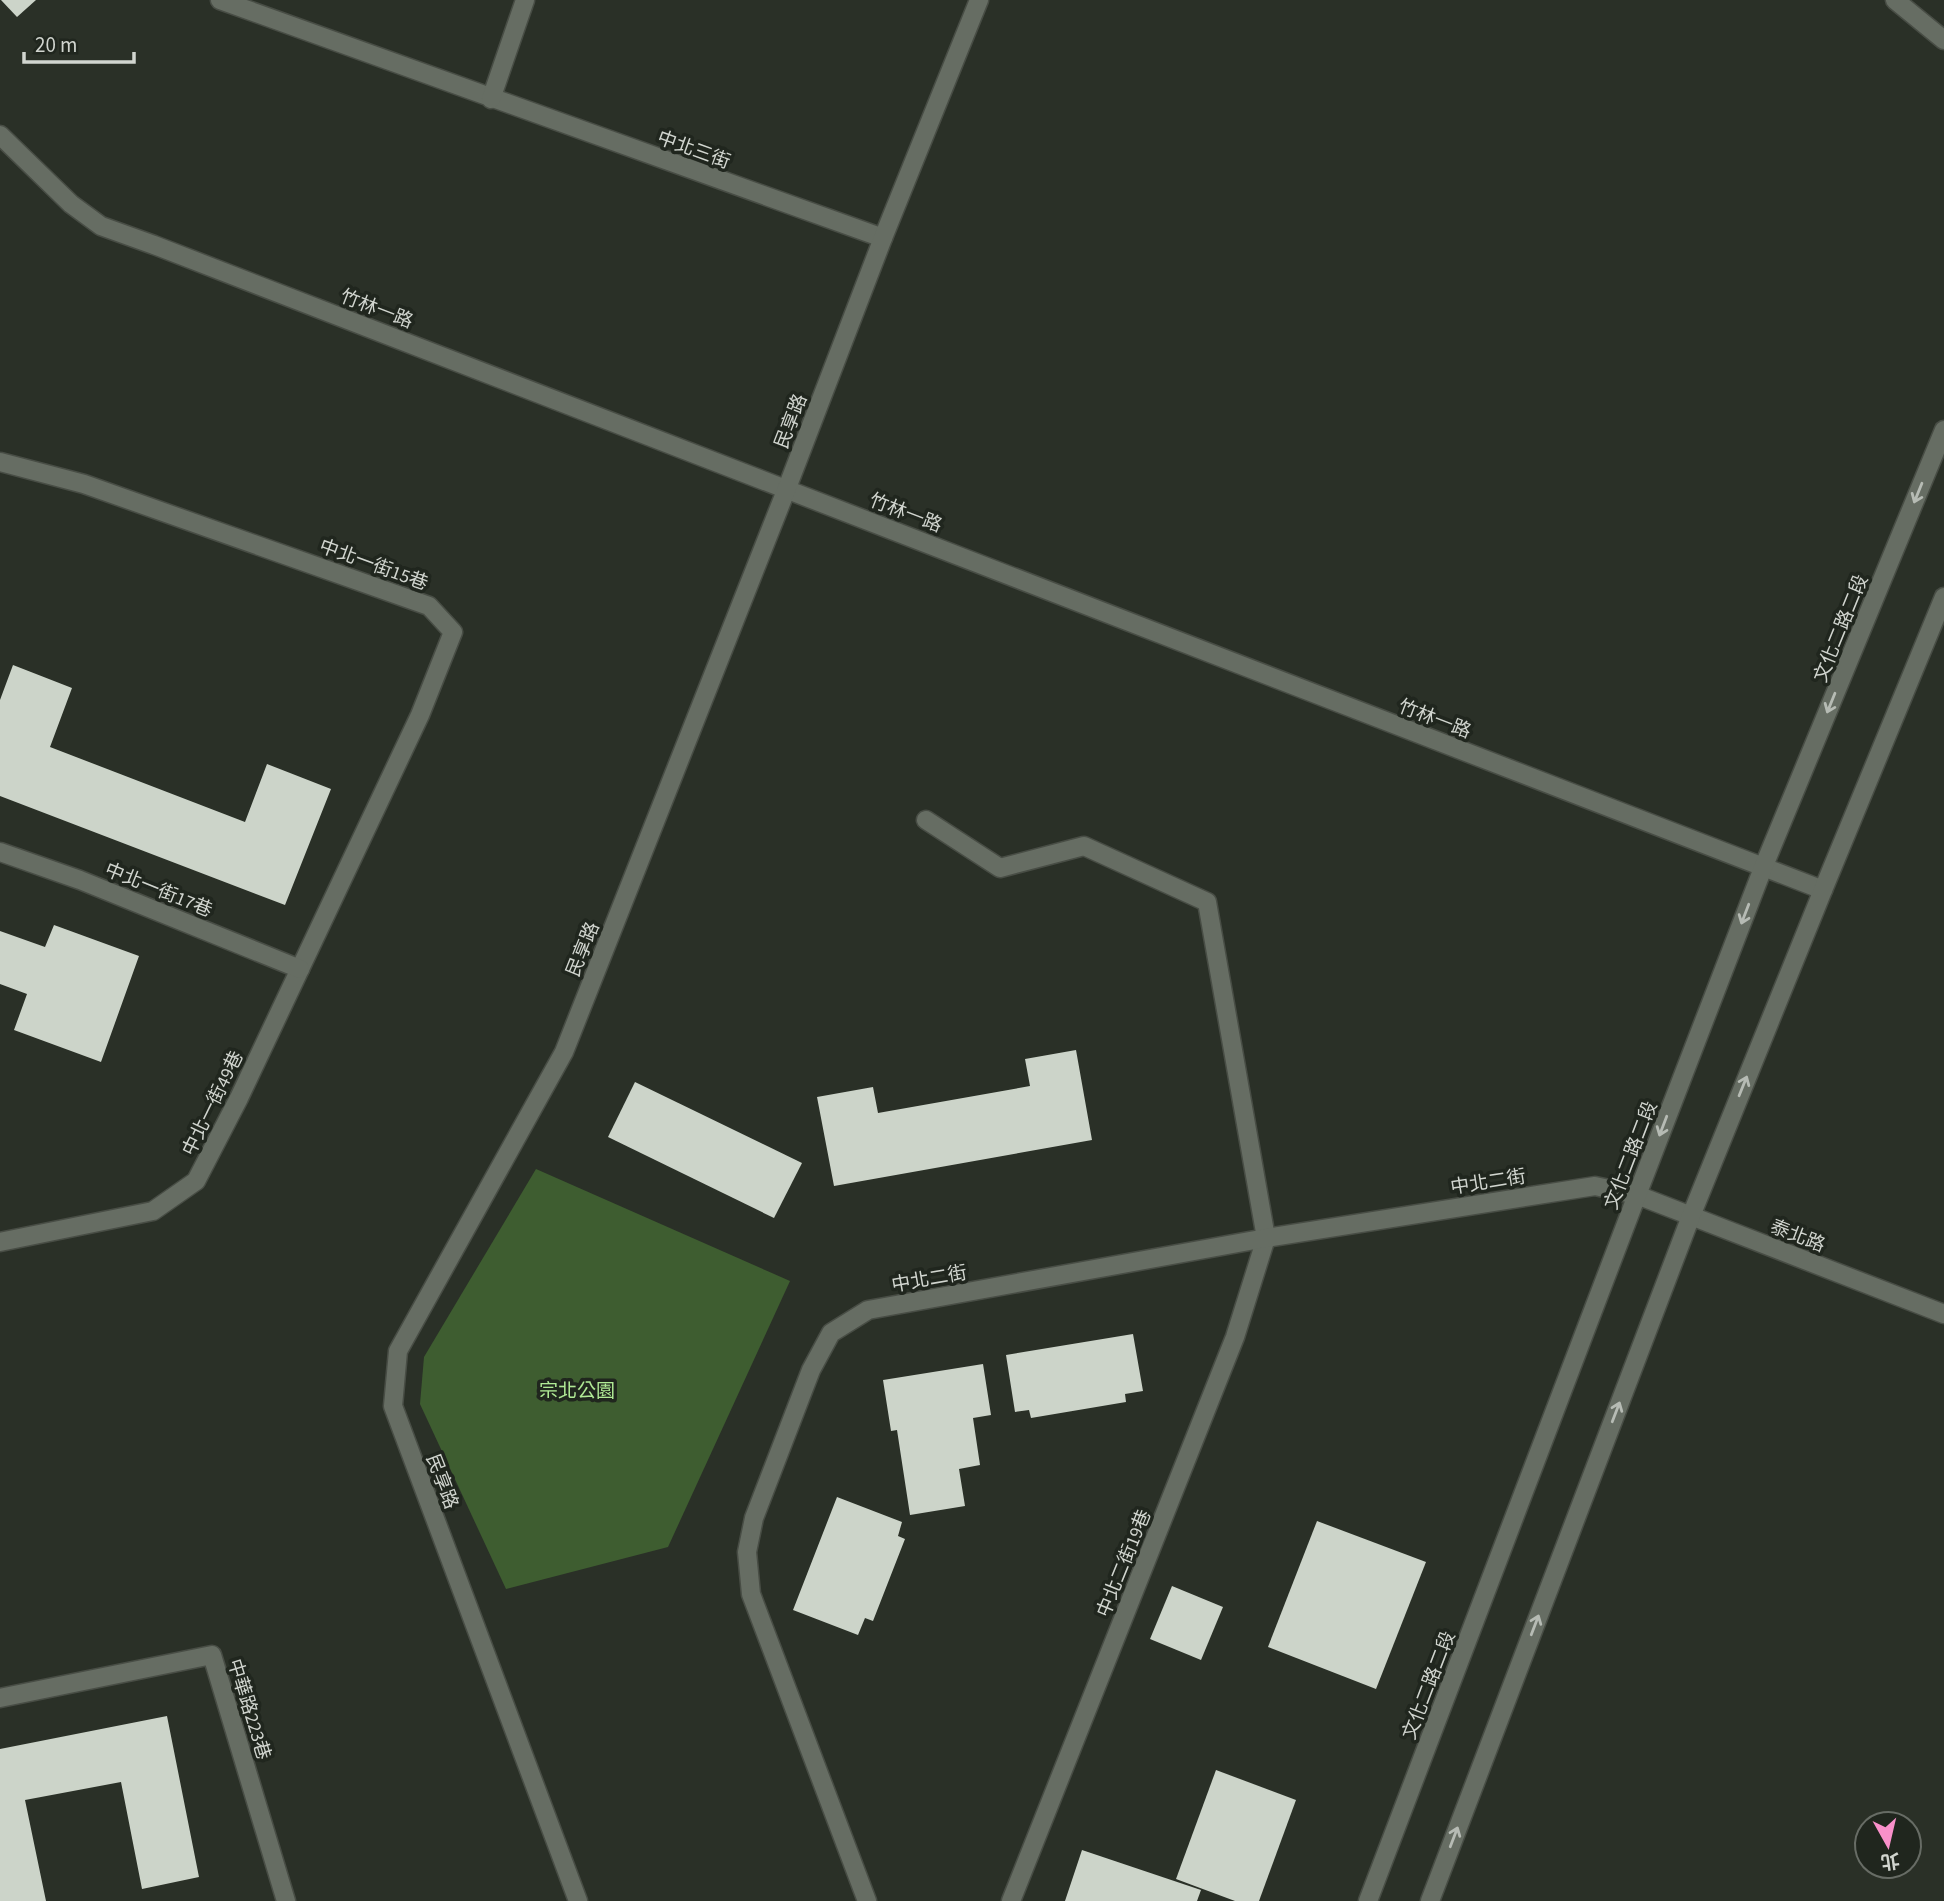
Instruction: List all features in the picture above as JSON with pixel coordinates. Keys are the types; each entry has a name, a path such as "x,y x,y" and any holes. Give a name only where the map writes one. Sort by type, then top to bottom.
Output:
{"street":[{"name":"中北三街","path":"220,0 883,238"},
{"path":"492,99 525,0"},
{"name":"民享路","path":"578,1901 393,1406 398,1351 564,1052 979,0"},
{"path":"1895,0 1944,40"},
{"name":"竹林一路","path":"0,135 71,204 101,226 1823,890"},
{"name":"文化二路二段","path":"1368,1901 1763,868 1944,430"},
{"name":"中北一街15巷","path":"0,462 84,484 429,606 453,632 420,715 300,969"},
{"path":"1430,1901 1691,1216 1944,597"},
{"path":"926,820 1000,867 1084,846 1207,902 1266,1238"},
{"name":"中北一街17巷","path":"0,852 79,880 300,969"},
{"name":"中北一街49巷","path":"0,1242 153,1211 197,1181 300,969"},
{"name":"中北二街","path":"867,1901 751,1594 747,1552 754,1518 763,1493 811,1370 831,1333 868,1310 1266,1238 1595,1185 1637,1195"},
{"name":"泰北路","path":"1637,1195 1944,1314"},
{"name":"中北二街19巷","path":"1011,1901 1235,1337 1266,1238"},
{"name":"中華路223巷","path":"0,1698 212,1655 286,1901"}],"green space":[{"name":"宗北公園","path":"536,1169 790,1281 668,1547 506,1589 420,1404 424,1357"}],"building":[{"path":"1,0 36,0 17,17"},
{"path":"13,665 72,688 50,747 245,822 267,764 331,789 285,905 0,796 0,700"},
{"path":"54,925 139,956 101,1062 14,1030 27,994 0,984 0,931 45,947"},
{"path":"1076,1050 1092,1140 834,1186 817,1097 873,1087 878,1113 1030,1086 1025,1059"},
{"path":"635,1082 802,1163 774,1218 608,1137"},
{"path":"1133,1334 1143,1391 1125,1394 1126,1402 1031,1418 1029,1410 1015,1412 1006,1355"},
{"path":"983,1364 991,1415 973,1418 980,1465 959,1469 965,1506 910,1515 897,1430 891,1431 883,1380"},
{"path":"837,1497 902,1522 898,1536 905,1539 873,1621 865,1618 858,1635 793,1610"},
{"path":"1317,1521 1426,1562 1376,1689 1268,1647"},
{"path":"1172,1586 1223,1607 1201,1660 1150,1639"},
{"path":"167,1716 199,1877 142,1889 121,1782 25,1800 46,1901 0,1901 0,1749"},
{"path":"1216,1770 1296,1800 1259,1901 1235,1901 1176,1879"},
{"path":"1082,1850 1201,1890 1197,1901 1065,1901"}]}
